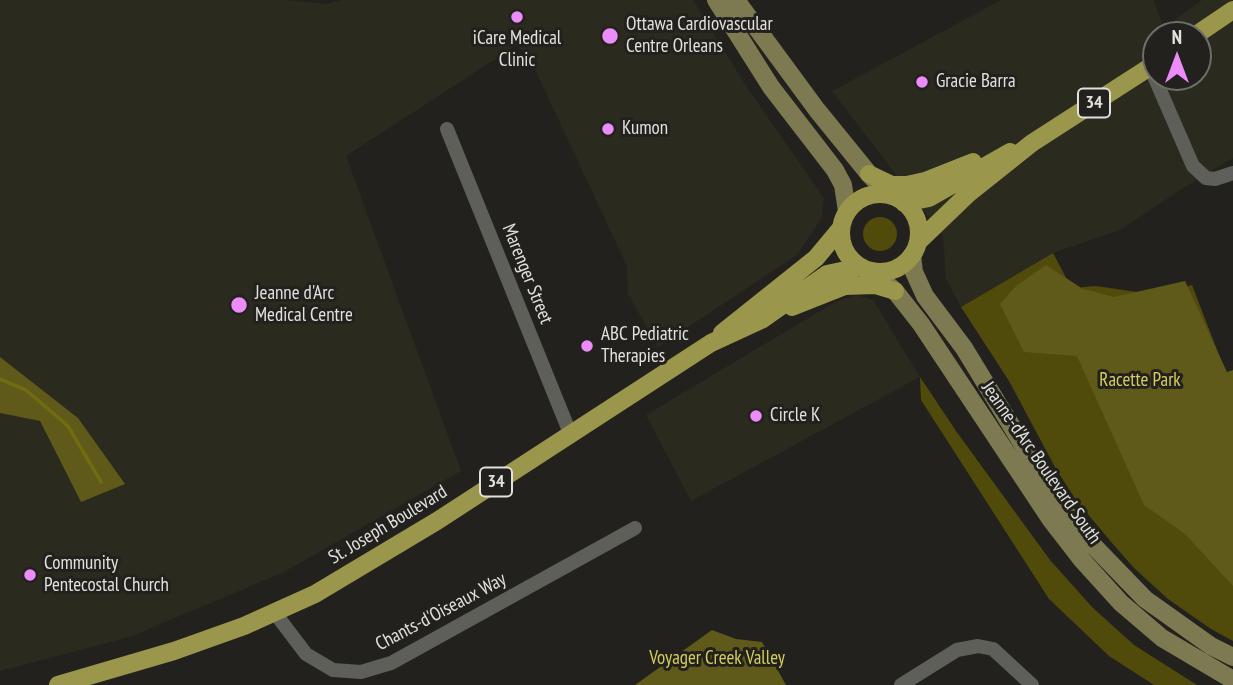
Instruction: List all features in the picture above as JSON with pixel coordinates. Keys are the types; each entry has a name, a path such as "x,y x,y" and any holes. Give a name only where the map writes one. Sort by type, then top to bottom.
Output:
{"main road":[{"path":"716,0 771,87 835,170 843,185 845,250 866,269"},
{"path":"736,0 781,64 869,174 916,220 915,248"},
{"path":"1212,24 1233,10"},
{"name":"34","path":"866,269 894,269 968,194 1032,143 1142,72"},
{"name":"34","path":"844,220 855,203 866,197 878,194 897,199 929,198 1000,156 1032,143"},
{"path":"869,174 892,185 907,185 925,181 970,162 1000,156"},
{"name":"St. Joseph Boulevard","path":"711,343 816,258 844,220"},
{"name":"Jeanne-d'Arc Boulevard South","path":"915,248 915,272 925,296 964,348 1059,503 1087,539 1144,599 1211,646 1233,657"},
{"name":"St. Joseph Boulevard","path":"58,685 174,651 275,613 315,594 437,521 711,343 763,319 827,274 866,269"},
{"name":"Jeanne-d'Arc Boulevard South","path":"866,269 895,291 921,324 1051,520 1082,560 1121,603 1162,638 1233,680"},
{"path":"763,319 845,286 875,285 895,291"}],"street":[{"path":"1164,91 1194,166 1206,178 1215,180 1233,173"},
{"name":"Marenger Street","path":"447,129 570,433"},
{"name":"Chants-d'Oiseaux Way","path":"275,613 306,654 333,670 361,672 391,663 635,528"},
{"path":"901,685 957,650 978,646 993,649 1032,685"}],"shaded area":[{"path":"0,0 287,0 326,4 342,0 693,0 744,83 824,198 821,219 797,255 658,347 628,294 627,266 531,61 517,45 346,156 461,471 284,572 130,637 0,671 0,413 40,421 81,502 78,418 0,357"},
{"path":"1001,0 1154,0 1161,21 1142,21 1142,91 1212,91 1212,21 1173,21 1202,0 1233,0 1233,158 1120,230 1053,253 961,307 946,279 943,236 832,91"},
{"path":"857,295 873,300 920,377 691,501 646,415 835,302"}],"green space":[{"path":"880,217 892,222 897,234 892,246 880,251 868,246 863,234 868,222"},
{"name":"Racette Park","path":"1053,253 1073,291 1096,286 1151,294 1192,285 1227,376 1233,374 1233,641 1168,599 1135,569 1076,500 1056,469 1009,381 961,307"},
{"name":"Racette Park","path":"1046,265 1083,289 1114,297 1185,281 1227,372 1233,370 1233,586 1185,534 1144,505 1077,356 1024,352 1000,304 1016,286"},
{"path":"0,357 78,418 125,484 81,502 40,421 0,413"},
{"path":"920,377 1050,560 1092,607 1134,645 1197,685 1154,685 1109,656 1049,599 921,400"},
{"name":"Voyager Creek Valley","path":"712,630 736,639 762,642 786,685 635,685"}],"waterway":[{"path":"0,379 26,390 68,426 101,482"}],"place":[{"name":"iCare Medical Clinic","path":"517,17"},
{"name":"Ottawa Cardiovascular Centre Orleans","path":"610,36"},
{"name":"Gracie Barra","path":"922,82"},
{"name":"Kumon","path":"608,129"},
{"name":"Jeanne d'Arc Medical Centre","path":"239,305"},
{"name":"ABC Pediatric Therapies","path":"587,346"},
{"name":"Circle K","path":"756,416"},
{"name":"Community Pentecostal Church","path":"30,575"}]}
